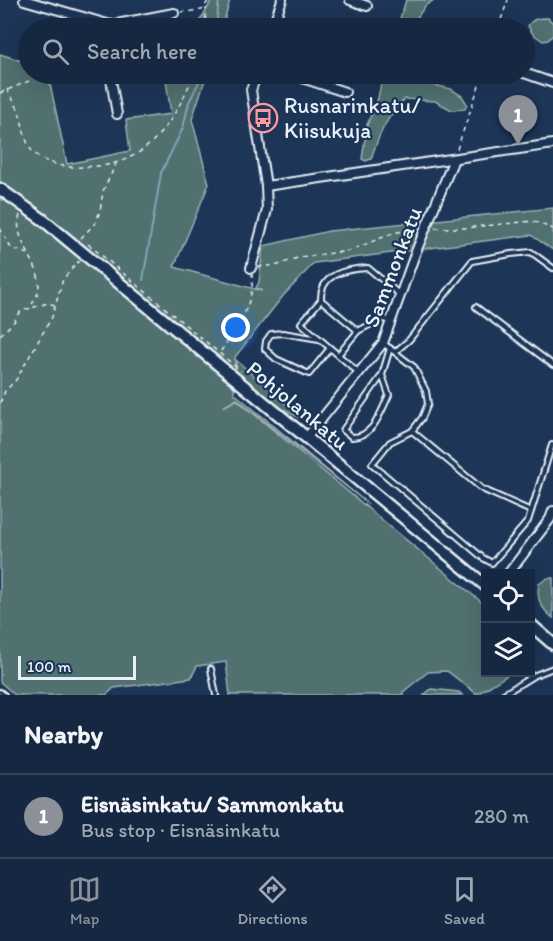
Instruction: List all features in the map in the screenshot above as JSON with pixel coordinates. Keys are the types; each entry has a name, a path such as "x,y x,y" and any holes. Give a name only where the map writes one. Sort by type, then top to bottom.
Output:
{"main road":[{"name":"Pohjolankatu","path":"0,189 85,254 481,582"},
{"path":"535,628 553,644"}],"street":[{"path":"24,0 80,18"},
{"path":"276,18 282,0"},
{"path":"350,0 367,6"},
{"path":"148,18 174,13"},
{"path":"535,77 553,83"},
{"path":"112,84 117,114"},
{"path":"251,268 267,210 266,186 251,90 253,84"},
{"path":"321,84 345,92"},
{"path":"266,186 553,144"},
{"name":"Sammonkatu","path":"307,437 383,343 425,228 454,159"},
{"path":"510,569 550,519 553,511"}],"lane":[{"path":"395,352 409,340 472,261 531,252 553,268"},
{"path":"359,372 302,323 321,300 321,291 330,278 346,269 369,268 400,295"},
{"path":"321,300 358,331"},
{"path":"476,307 553,365"},
{"path":"338,355 358,331 381,319 391,321"},
{"path":"320,339 283,333 271,334 266,341 265,349 276,358 309,374 330,348"},
{"path":"383,343 414,367 426,391 428,404 422,418 412,431 390,442 372,464 483,558 492,563 528,521 553,444"},
{"path":"381,375 389,395 373,428 363,436 352,437 343,430 381,375 390,348"},
{"path":"412,431 482,489 531,511"},
{"path":"502,695 533,676 553,668"},
{"path":"211,669 216,695"},
{"path":"0,692 4,695"}],"path":[{"path":"205,18 209,0"},
{"path":"502,18 508,0"},
{"path":"174,13 202,10 206,7"},
{"path":"0,93 20,84"},
{"path":"7,89 18,109 28,146 38,157 69,168 117,163 144,147 168,124 182,103 190,84"},
{"path":"454,159 480,84"},
{"path":"81,238 96,222 103,191 117,163"},
{"path":"23,205 18,222 19,232 37,274 38,291 28,309"},
{"path":"220,352 247,310 253,284 251,268 278,265 300,257 349,251 393,233 411,229 463,228 533,221 553,229"},
{"path":"0,228 11,248 29,255"},
{"path":"0,403 5,390 16,380 52,317 63,279 85,254"},
{"path":"0,335 13,323 21,311 48,303 56,305"}],"green space":[{"path":"211,0 230,0 225,18 202,18"},
{"path":"406,0 434,0 425,6 417,18 400,18"},
{"path":"548,18 553,23 553,35 548,40 543,41 535,35 536,19"},
{"path":"0,54 18,60 18,84 50,84 67,164 130,151 126,120 171,114 166,84 204,84 192,119 209,184 174,267 262,291 256,288 259,282 263,246 329,231 553,208 553,250 531,235 314,263 283,296 235,357 234,393 368,504 237,399 223,407 237,400 481,602 481,677 505,677 477,694 447,671 428,672 403,692 403,695 230,695 226,662 197,666 191,678 114,688 106,695 15,695 0,682"},
{"path":"381,84 429,84 451,89 462,96 467,104 465,109 452,110 435,101 405,99 388,119 371,159 366,161 362,159 367,125"},
{"path":"236,360 300,418 283,409 238,375"},
{"path":"548,578 553,578 553,618 545,611 538,594 539,584"},
{"path":"431,689 459,692 462,695 424,695"}],"waterway":[{"path":"217,18 219,0"},
{"path":"143,280 161,173 183,128 189,102 198,84"}],"place":[{"name":"Rusnarinkatu/ Kiisukuja","path":"263,118"},
{"name":"Eisnäsinkatu/ Sammonkatu","path":"518,145"}]}
